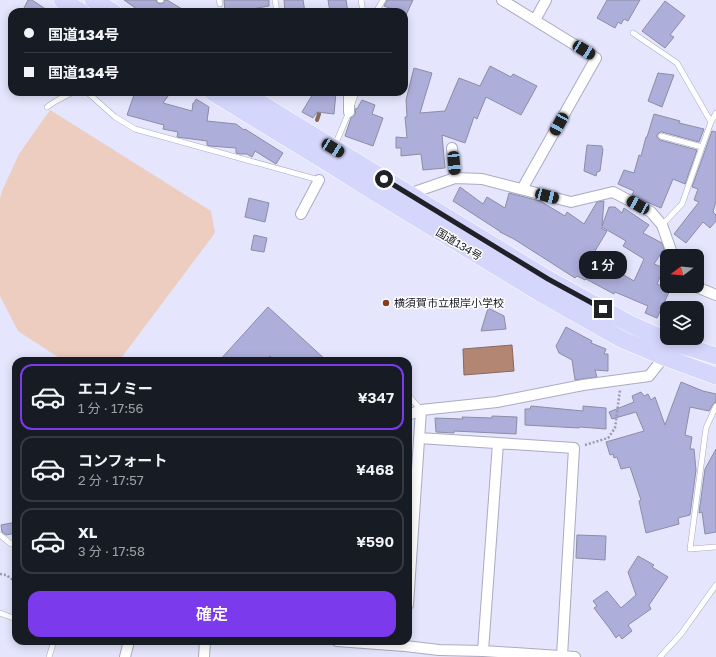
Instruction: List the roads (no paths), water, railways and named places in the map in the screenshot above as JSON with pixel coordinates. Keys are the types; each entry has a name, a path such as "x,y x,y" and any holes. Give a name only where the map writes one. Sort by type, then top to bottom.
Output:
{"highway":[{"path":"62,0 75,8"},
{"path":"93,0 106,8"},
{"name":"国道134号","path":"219,96 540,293 621,339 667,350 716,356"},
{"name":"国道134号","path":"248,96 548,279 630,324 667,350 716,376"}],"street":[{"path":"502,0 596,58 522,189"},
{"path":"535,20 546,0"},
{"path":"349,96 349,112"},
{"path":"452,148 455,178"},
{"path":"409,194 455,178 482,179 571,202 613,192 651,212 662,225 671,249"},
{"path":"301,214 319,180"},
{"path":"704,290 716,295"},
{"path":"412,413 421,410 497,402 583,385 649,376 667,350"},
{"path":"412,544 421,410"},
{"path":"419,438 574,448 562,656"},
{"path":"483,651 498,443"},
{"path":"125,657 128,645"},
{"path":"204,657 205,645"},
{"path":"412,645 439,653 483,651 575,657"}],"lane":[{"path":"633,33 677,62 711,122"},
{"path":"47,107 65,96"},
{"path":"91,96 115,117 135,129 319,180"},
{"path":"333,148 355,96"},
{"path":"662,225 682,204 711,122 716,113"},
{"path":"661,136 702,147"},
{"path":"412,400 421,410"},
{"path":"716,406 706,428 690,549 716,547"},
{"path":"0,535 12,544"},
{"path":"660,657 681,634 716,586"},
{"path":"0,613 12,618"},
{"path":"49,657 53,645"}],"waterway":[{"path":"317,120 319,114 318,108"}],"place":[{"name":"横須賀市立根岸小学校","path":"386,303"}]}
